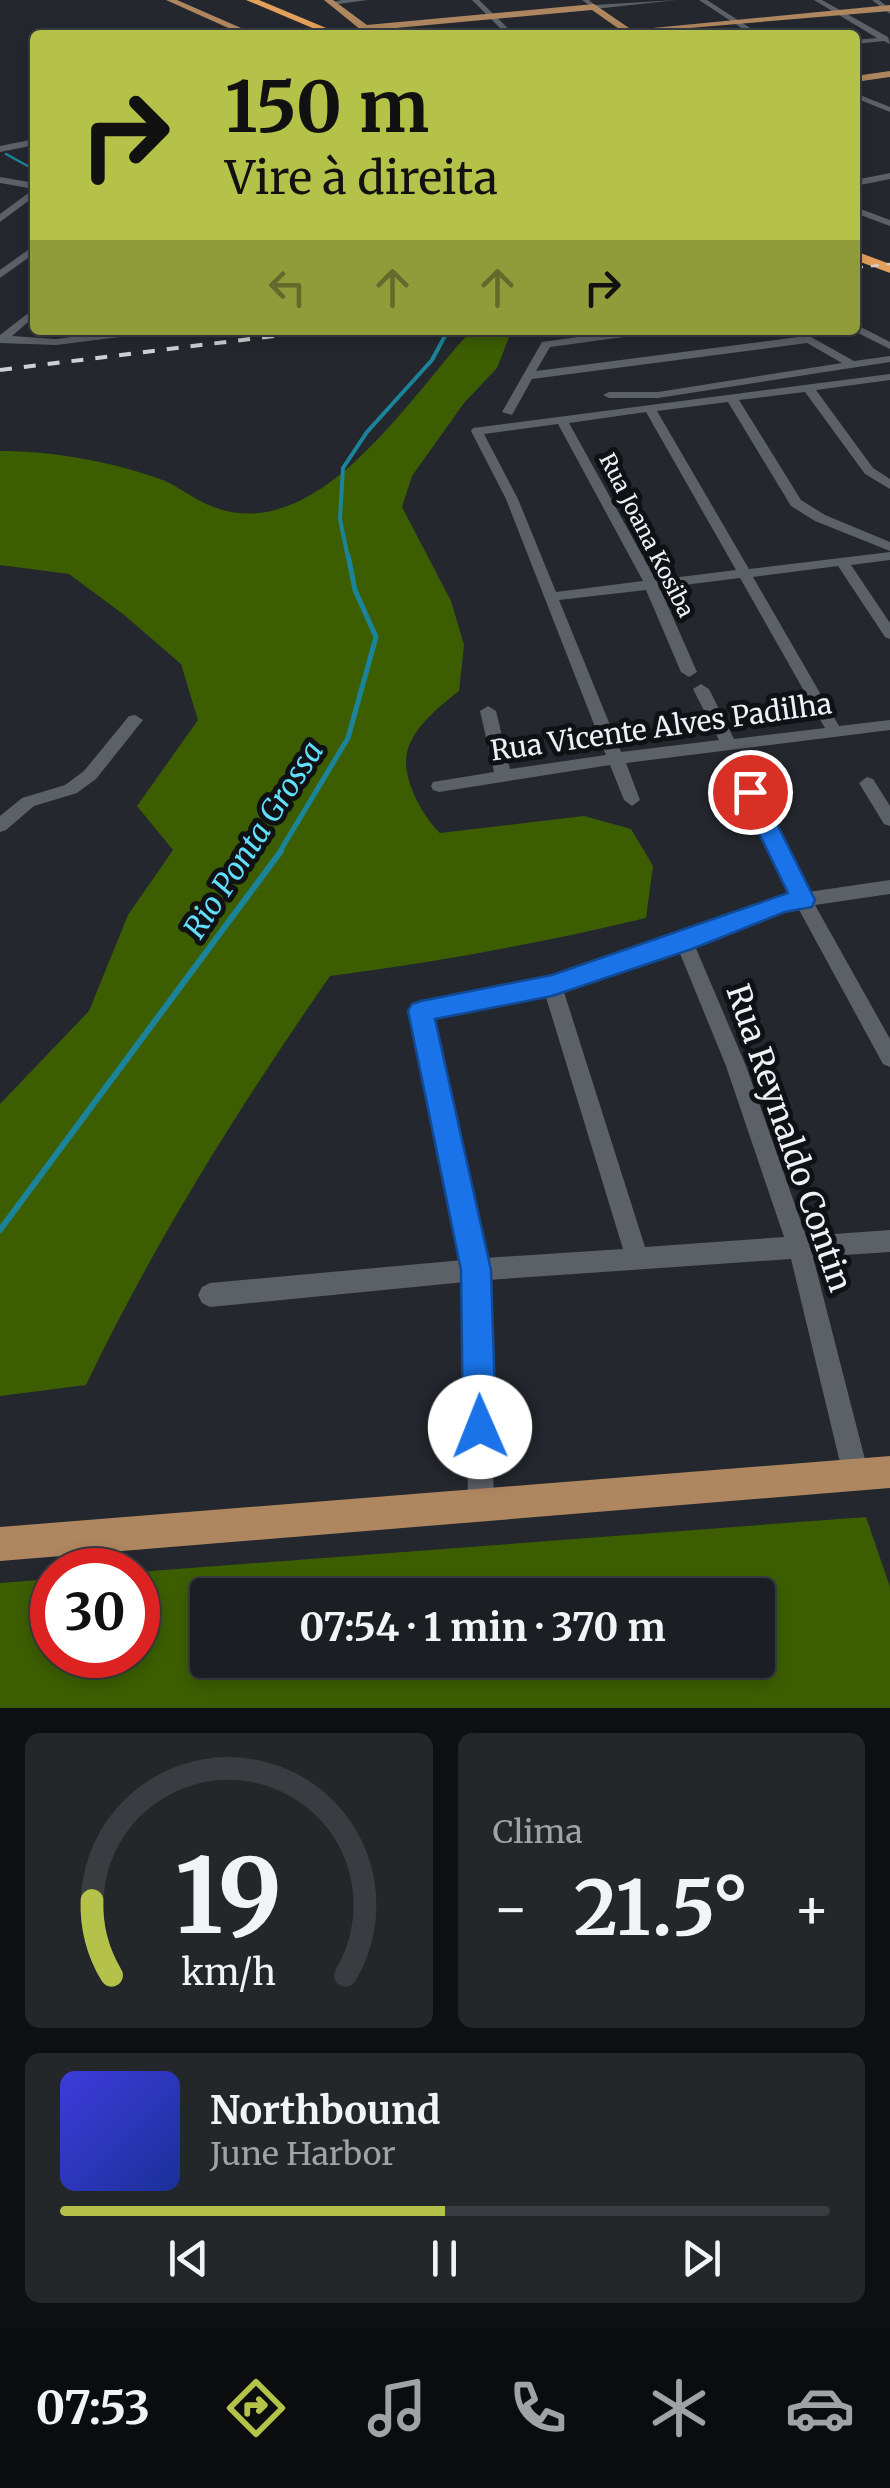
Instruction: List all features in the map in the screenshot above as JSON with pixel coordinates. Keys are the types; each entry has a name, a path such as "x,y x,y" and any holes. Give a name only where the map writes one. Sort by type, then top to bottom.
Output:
{"highway":[{"path":"247,4 303,30"},
{"path":"247,4 323,30"},
{"path":"860,242 883,252"},
{"path":"860,257 890,269"}],"main road":[{"path":"170,0 240,30"},
{"path":"330,1 367,30"},
{"path":"364,28 594,7 626,30"},
{"path":"667,30 888,9"},
{"path":"860,77 890,74"},
{"path":"0,1544 890,1472"}],"street":[{"path":"330,1 365,0"},
{"path":"475,0 506,30"},
{"path":"584,0 594,7 674,0"},
{"path":"702,0 750,30"},
{"path":"817,0 888,40"},
{"path":"875,0 888,9"},
{"path":"860,42 888,40"},
{"path":"860,97 887,107"},
{"path":"0,149 30,143"},
{"path":"860,181 890,176"},
{"path":"0,180 30,187"},
{"path":"0,219 30,192"},
{"path":"860,212 890,223"},
{"path":"3,269 30,251"},
{"path":"3,269 30,270"},
{"path":"0,340 30,315"},
{"path":"608,395 658,395 869,361 890,347 860,329"},
{"path":"0,340 56,342 110,335"},
{"path":"508,412 546,344 615,335"},
{"path":"803,335 869,361"},
{"path":"528,376 811,339"},
{"path":"632,800 512,499 477,432 890,377"},
{"path":"809,389 868,470 890,486"},
{"path":"732,400 796,503 820,518 890,547"},
{"path":"651,410 835,732"},
{"name":"Rua Joana Kosiba","path":"562,420 652,586 688,672"},
{"path":"549,597 890,556"},
{"path":"842,562 890,634"},
{"path":"701,690 729,744"},
{"path":"488,711 503,775"},
{"path":"0,826 28,802 71,789 90,776 136,720"},
{"name":"Rua Vicente Alves Padilha","path":"440,786 614,759 890,725"},
{"path":"868,783 890,820"},
{"path":"750,792 803,900 890,1058"},
{"path":"482,1505 476,1270 421,1011 552,985 684,942 782,903 890,887"},
{"name":"Rua Reynaldo Contin","path":"684,942 736,1066 799,1247 856,1475"},
{"path":"552,985 638,1260"},
{"path":"210,1295 476,1270 890,1241"}],"green space":[{"path":"468,335 510,335 497,368 464,403 412,476 402,507 451,601 464,645 459,691 428,717 415,734 407,752 407,773 426,817 440,833 584,816 631,829 653,866 646,918 489,951 330,976 200,1176 140,1279 86,1385 0,1396 0,1104 89,1011 128,915 173,850 137,806 198,720 181,664 123,614 69,574 0,565 0,451 100,462 163,480 204,503 245,513 283,508 321,489 389,428"},
{"path":"866,1517 890,1587 890,1708 0,1708 0,1583 30,1581 30,1678 160,1678 160,1570"}],"waterway":[{"name":"Rio Ponta Grossa","path":"6,154 30,167"},
{"name":"Rio Ponta Grossa","path":"348,558 340,519 343,468 367,432 432,360 445,335"},
{"name":"Rio Ponta Grossa","path":"279,853 348,738 376,637 355,590 348,555"},
{"name":"Rio Ponta Grossa","path":"0,1230 281,851"}],"railway":[{"path":"860,267 890,264"},
{"path":"0,370 282,335"}],"route":[{"path":"480,1427 476,1270 421,1011 552,985 684,942 782,903 803,900 750,792"}]}
